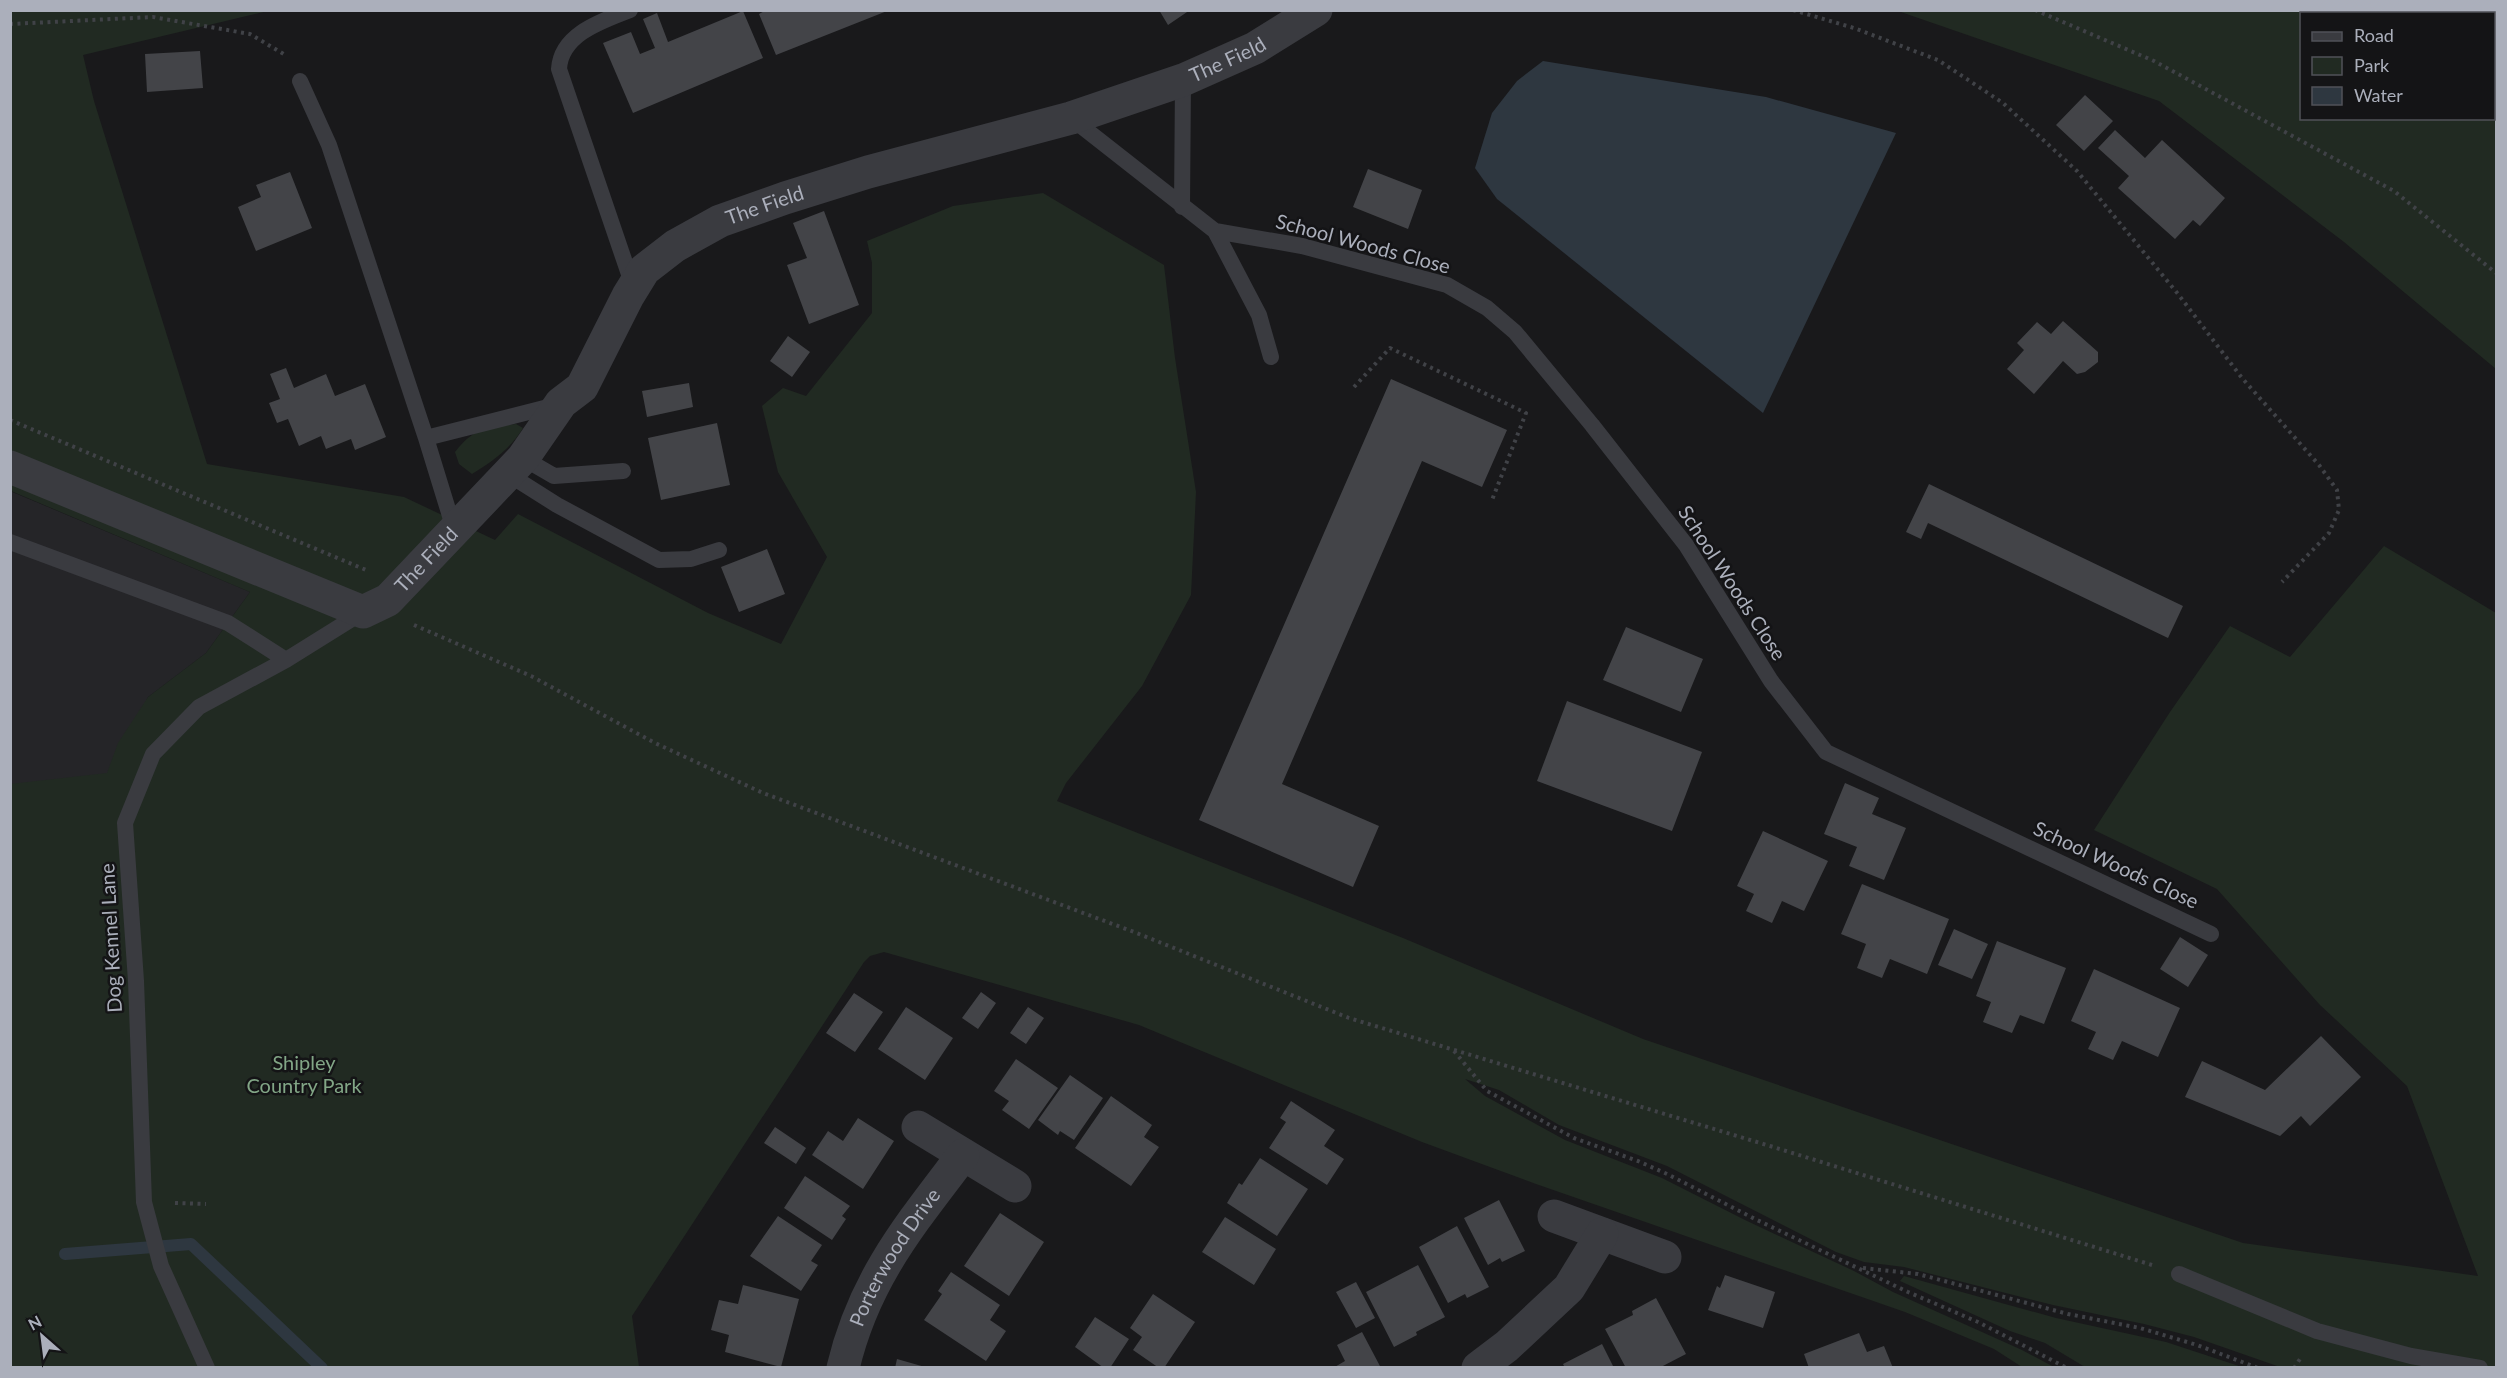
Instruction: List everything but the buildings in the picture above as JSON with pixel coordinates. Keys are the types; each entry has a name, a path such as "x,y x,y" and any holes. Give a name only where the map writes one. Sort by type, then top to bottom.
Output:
{"street":[{"name":"The Field","path":"363,612 388,600 515,466 561,403 582,387 644,270 675,246 720,221 785,198 868,172 1071,118 1183,80 1255,48 1316,10"},
{"path":"10,467 363,612"},
{"path":"918,1127 1015,1186"},
{"name":"Porterwood Drive","path":"843,1368 861,1307 879,1272 963,1155"},
{"path":"1554,1216 1665,1257"},
{"path":"1478,1368 1507,1346 1569,1288 1602,1234"}],"lane":[{"path":"630,10 598,23 578,36 566,48 560,60 559,69 633,287"},
{"path":"1182,207 1183,80"},
{"path":"300,81 329,146 426,438 454,530"},
{"name":"School Woods Close","path":"1071,118 1215,231 1302,246 1447,285 1486,308 1515,332 1592,425 1686,545 1771,681 1826,752 2211,934"},
{"path":"1215,231 1259,315 1271,357"},
{"path":"426,438 561,403"},
{"path":"515,466 554,476 623,471"},
{"path":"515,466 557,505 659,560 692,559 719,550"},
{"path":"10,542 228,623 286,660"},
{"name":"Dog Kennel Lane","path":"207,1368 161,1266 144,1202 136,981 125,823 153,754 199,707 286,660 363,612"},
{"path":"2179,1274 2317,1331 2410,1356 2480,1368"}],"path":[{"path":"1793,10 1854,28 1938,60 2003,103 2077,171 2178,294 2242,378 2319,465 2337,490 2339,510 2329,533 2282,582"},
{"path":"2035,10 2154,61 2394,191 2496,273"},
{"path":"10,24 153,17 250,34 286,55 300,81"},
{"path":"1354,387 1390,348 1526,413 1492,500"},
{"path":"10,420 402,585"},
{"path":"363,612 412,625 531,676 655,743 763,793 1134,932 1349,1018 1815,1159 2179,1274"},
{"path":"1453,1050 1487,1091 1574,1138 1638,1161 1859,1268 1978,1322 2067,1368"},
{"path":"1859,1268 1918,1274 2042,1307 2133,1326 2197,1345 2258,1368"}],"shaded area":[{"path":"10,491 250,592 206,653 148,697 93,810 11,820"}],"green space":[{"path":"2439,10 2444,12 2300,12 2300,120 2495,120 2496,45 2496,369 2344,242 2159,101 1898,11"},
{"name":"Shipley Country Park","path":"11,11 268,11 83,55 94,101 207,464 404,497 495,540 518,514 708,613 781,644 827,557 778,472 762,406 783,388 806,396 872,313 872,263 867,241 953,206 1043,193 1164,265 1175,358 1196,492 1191,595 1142,686 1066,783 1057,801 1403,938 1643,1039 2243,1243 2478,1276 2407,1086 2320,1005 2217,889 2094,830 2170,712 2230,626 2290,657 2384,546 2496,613 2496,1367 2280,1367 2194,1337 2144,1324 2053,1305 1904,1267 1864,1262 1836,1252 1667,1166 1559,1125 1499,1090 1465,1079 1485,1096 1565,1140 1662,1178 1893,1292 2022,1350 2054,1367 2022,1367 1994,1349 1905,1312 1422,1142 1139,1025 884,952 870,956 864,962 632,1316 639,1367 11,1367 10,784 107,773 118,743 148,697 206,653 250,592 11,491"},
{"path":"516,424 523,428 507,448 487,465 472,474 459,464 455,452 475,433 489,428"},
{"path":"1904,1276 2056,1318 2166,1342 2242,1367 2085,1367 2045,1343 2010,1331 1900,1281"}],"water":[{"path":"1543,61 1766,97 1896,133 1763,413 1497,199 1475,168 1492,113 1517,81"}],"waterway":[{"path":"65,1254 191,1244 322,1368"}]}
